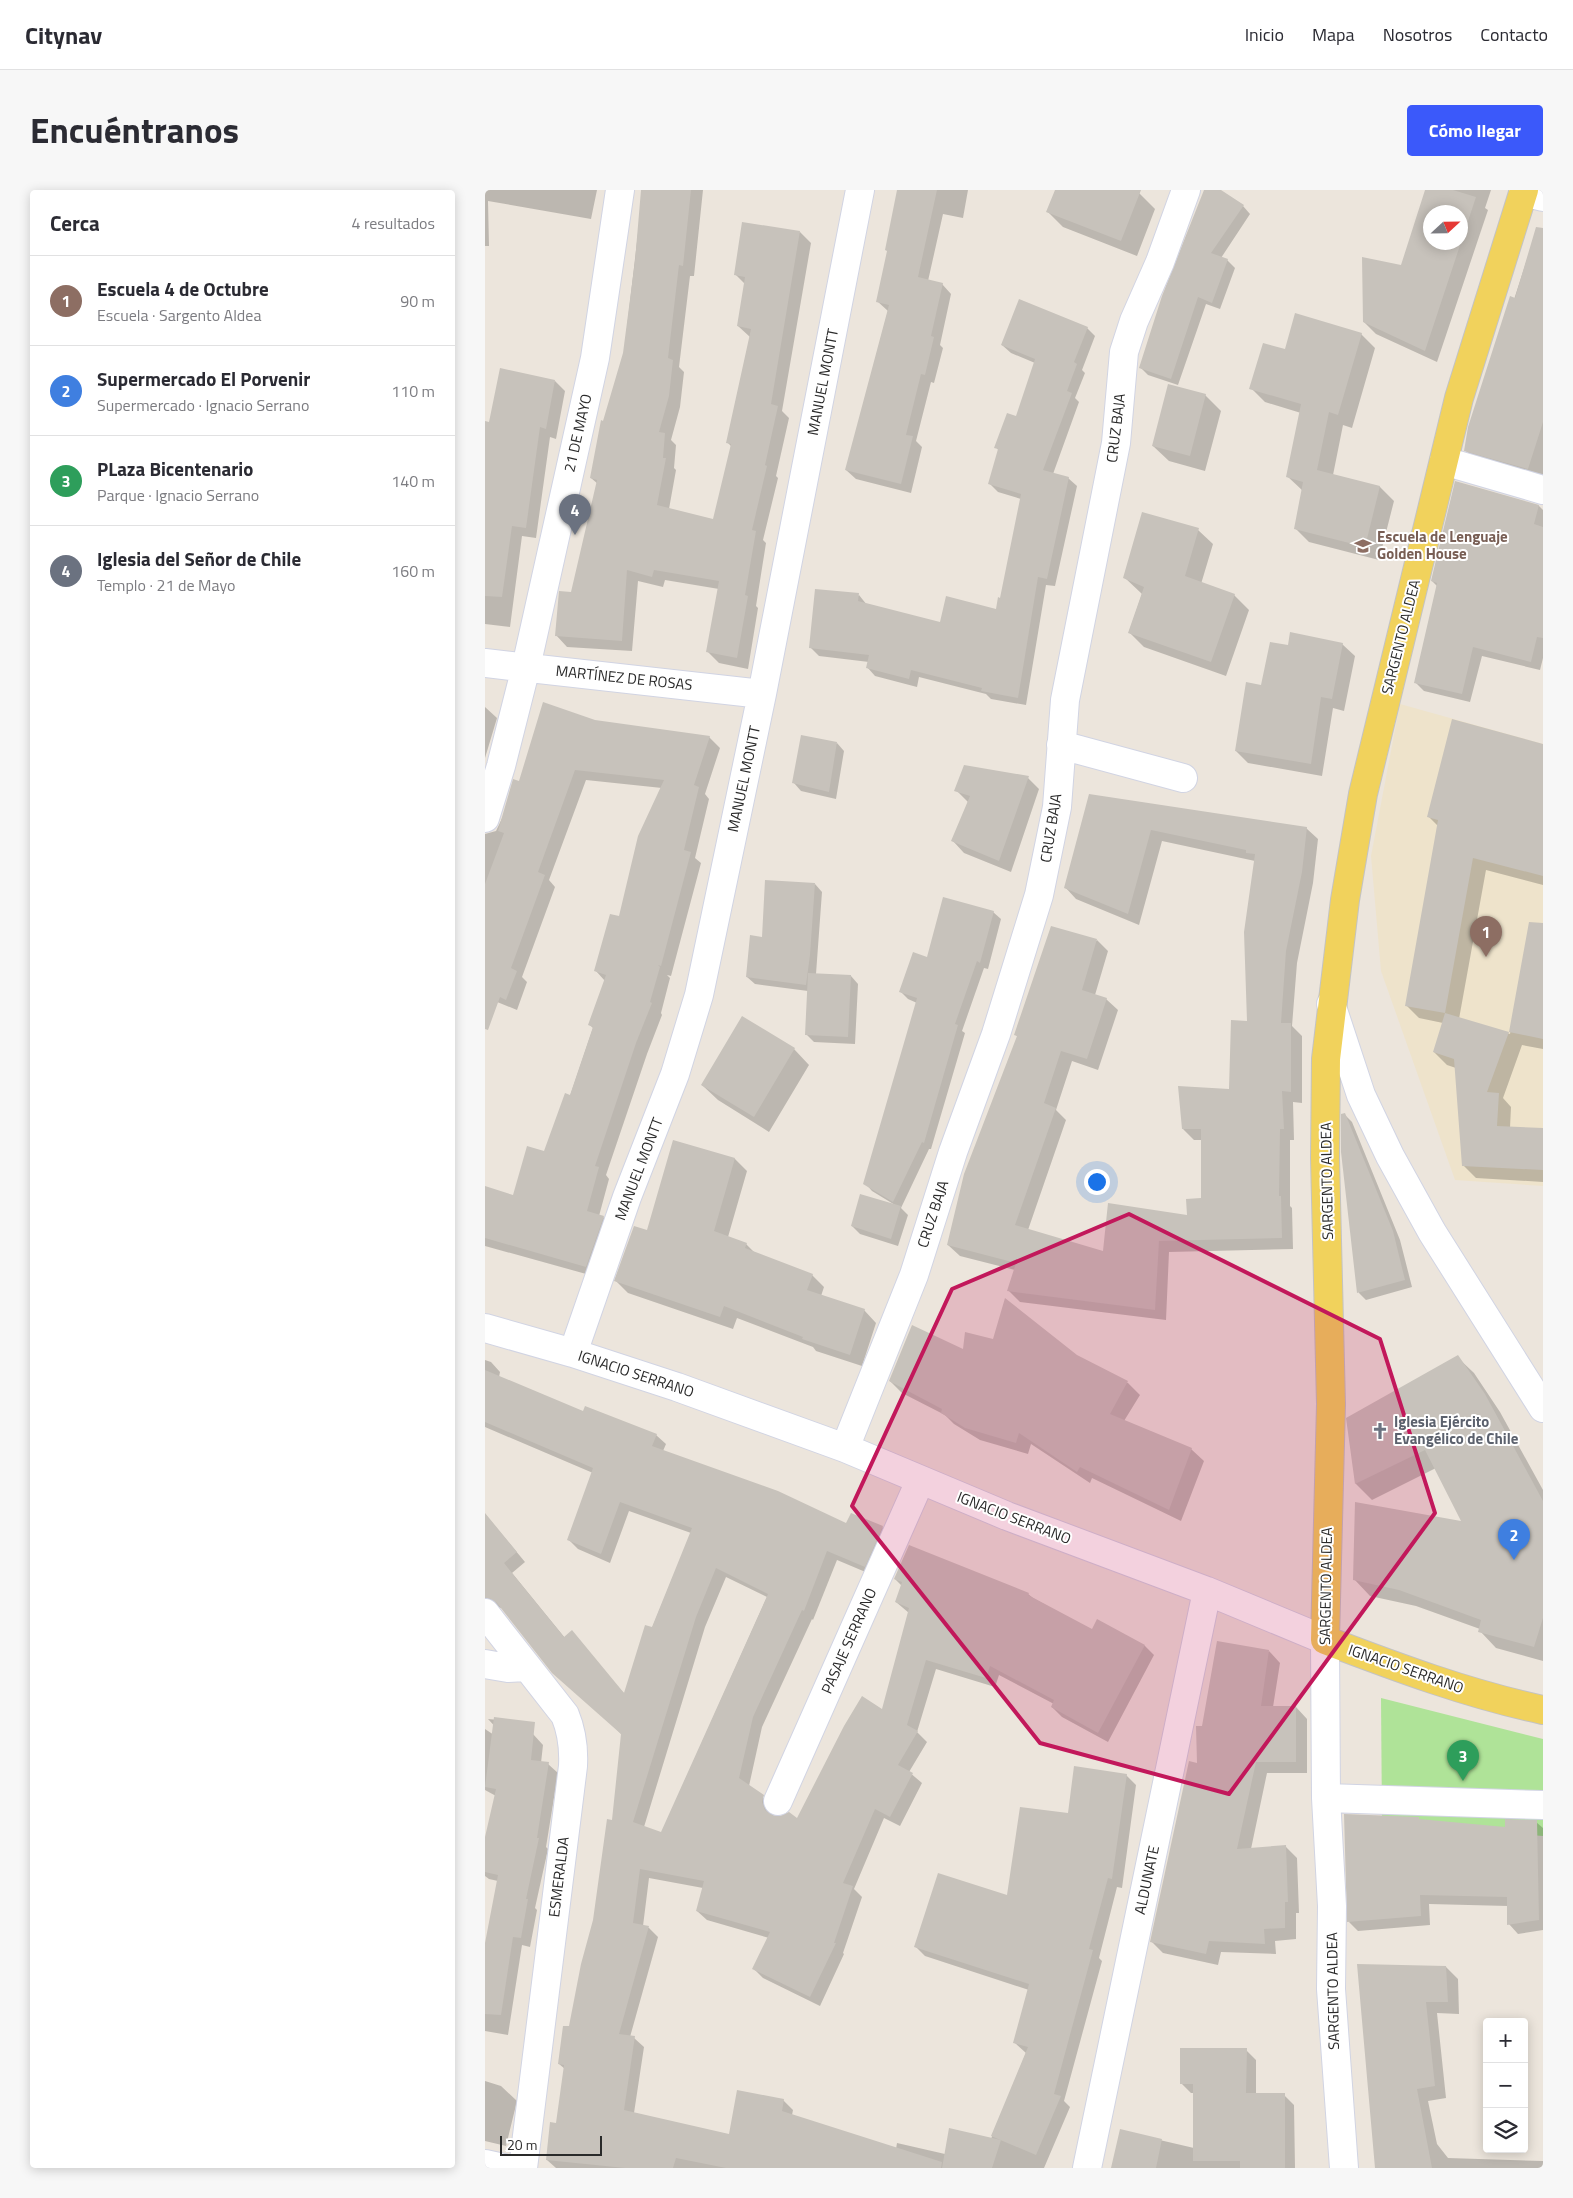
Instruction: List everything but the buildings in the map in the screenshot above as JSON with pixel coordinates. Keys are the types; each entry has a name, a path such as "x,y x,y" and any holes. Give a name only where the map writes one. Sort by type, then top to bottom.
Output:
{"main road":[{"name":"SARGENTO ALDEA","path":"1325,1640 1331,1404 1325,1158 1326,1067 1331,1004 1345,900 1363,794 1459,398 1530,193"},
{"name":"IGNACIO SERRANO","path":"1325,1640 1418,1675 1515,1704 1543,1710"}],"street":[{"name":"21 DE MAYO","path":"485,818 501,766 526,667 595,358 620,190"},
{"name":"MANUEL MONTT","path":"573,1353 627,1197 675,1074 696,1004 762,694 860,190"},
{"name":"CRUZ BAJA","path":"845,1448 914,1275 953,1152 996,1034 1037,904 1057,807 1065,700 1116,443 1125,352 1134,321 1160,262 1186,190"},
{"path":"1444,461 1543,490"},
{"name":"MARTÍNEZ DE ROSAS","path":"485,663 762,694"},
{"path":"1061,745 1183,778"},
{"name":"SARGENTO ALDEA","path":"1331,1004 1361,1095 1390,1156 1432,1232 1543,1408"},
{"name":"IGNACIO SERRANO","path":"485,1328 573,1353 677,1387 845,1448 920,1481 1207,1591 1325,1640"},
{"name":"PASAJE SERRANO","path":"778,1801 920,1481"},
{"name":"ALDUNATE","path":"1087,2168 1207,1591"},
{"name":"ESMERALDA","path":"485,1613 565,1715 571,1730 574,1748 523,2168"},
{"name":"SARGENTO ALDEA","path":"1325,1640 1326,1798 1332,1906 1331,1989 1345,2168"},
{"path":"485,1664 508,1668 526,1667"},
{"path":"1326,1798 1543,1805"},
{"path":"485,2164 503,2168"}],"highlighted area":[{"path":"1129,1214 1380,1339 1435,1513 1229,1794 1040,1743 852,1506 952,1289"}],"shaded area":[{"path":"1400,704 1543,744 1543,1186 1455,1180 1381,971 1371,856"}],"green space":[{"path":"1381,1698 1543,1739 1543,1836 1382,1823"}],"place":[{"name":"Iglesia del Señor de Chile","path":"575,535"},
{"name":"Escuela de Lenguaje Golden House","path":"1363,546"},
{"name":"Escuela 4 de Octubre","path":"1486,957"},
{"name":"Iglesia Ejército Evangélico de Chile","path":"1380,1431"},
{"name":"Supermercado El Porvenir","path":"1514,1560"},
{"name":"PLaza Bicentenario","path":"1463,1781"}]}
